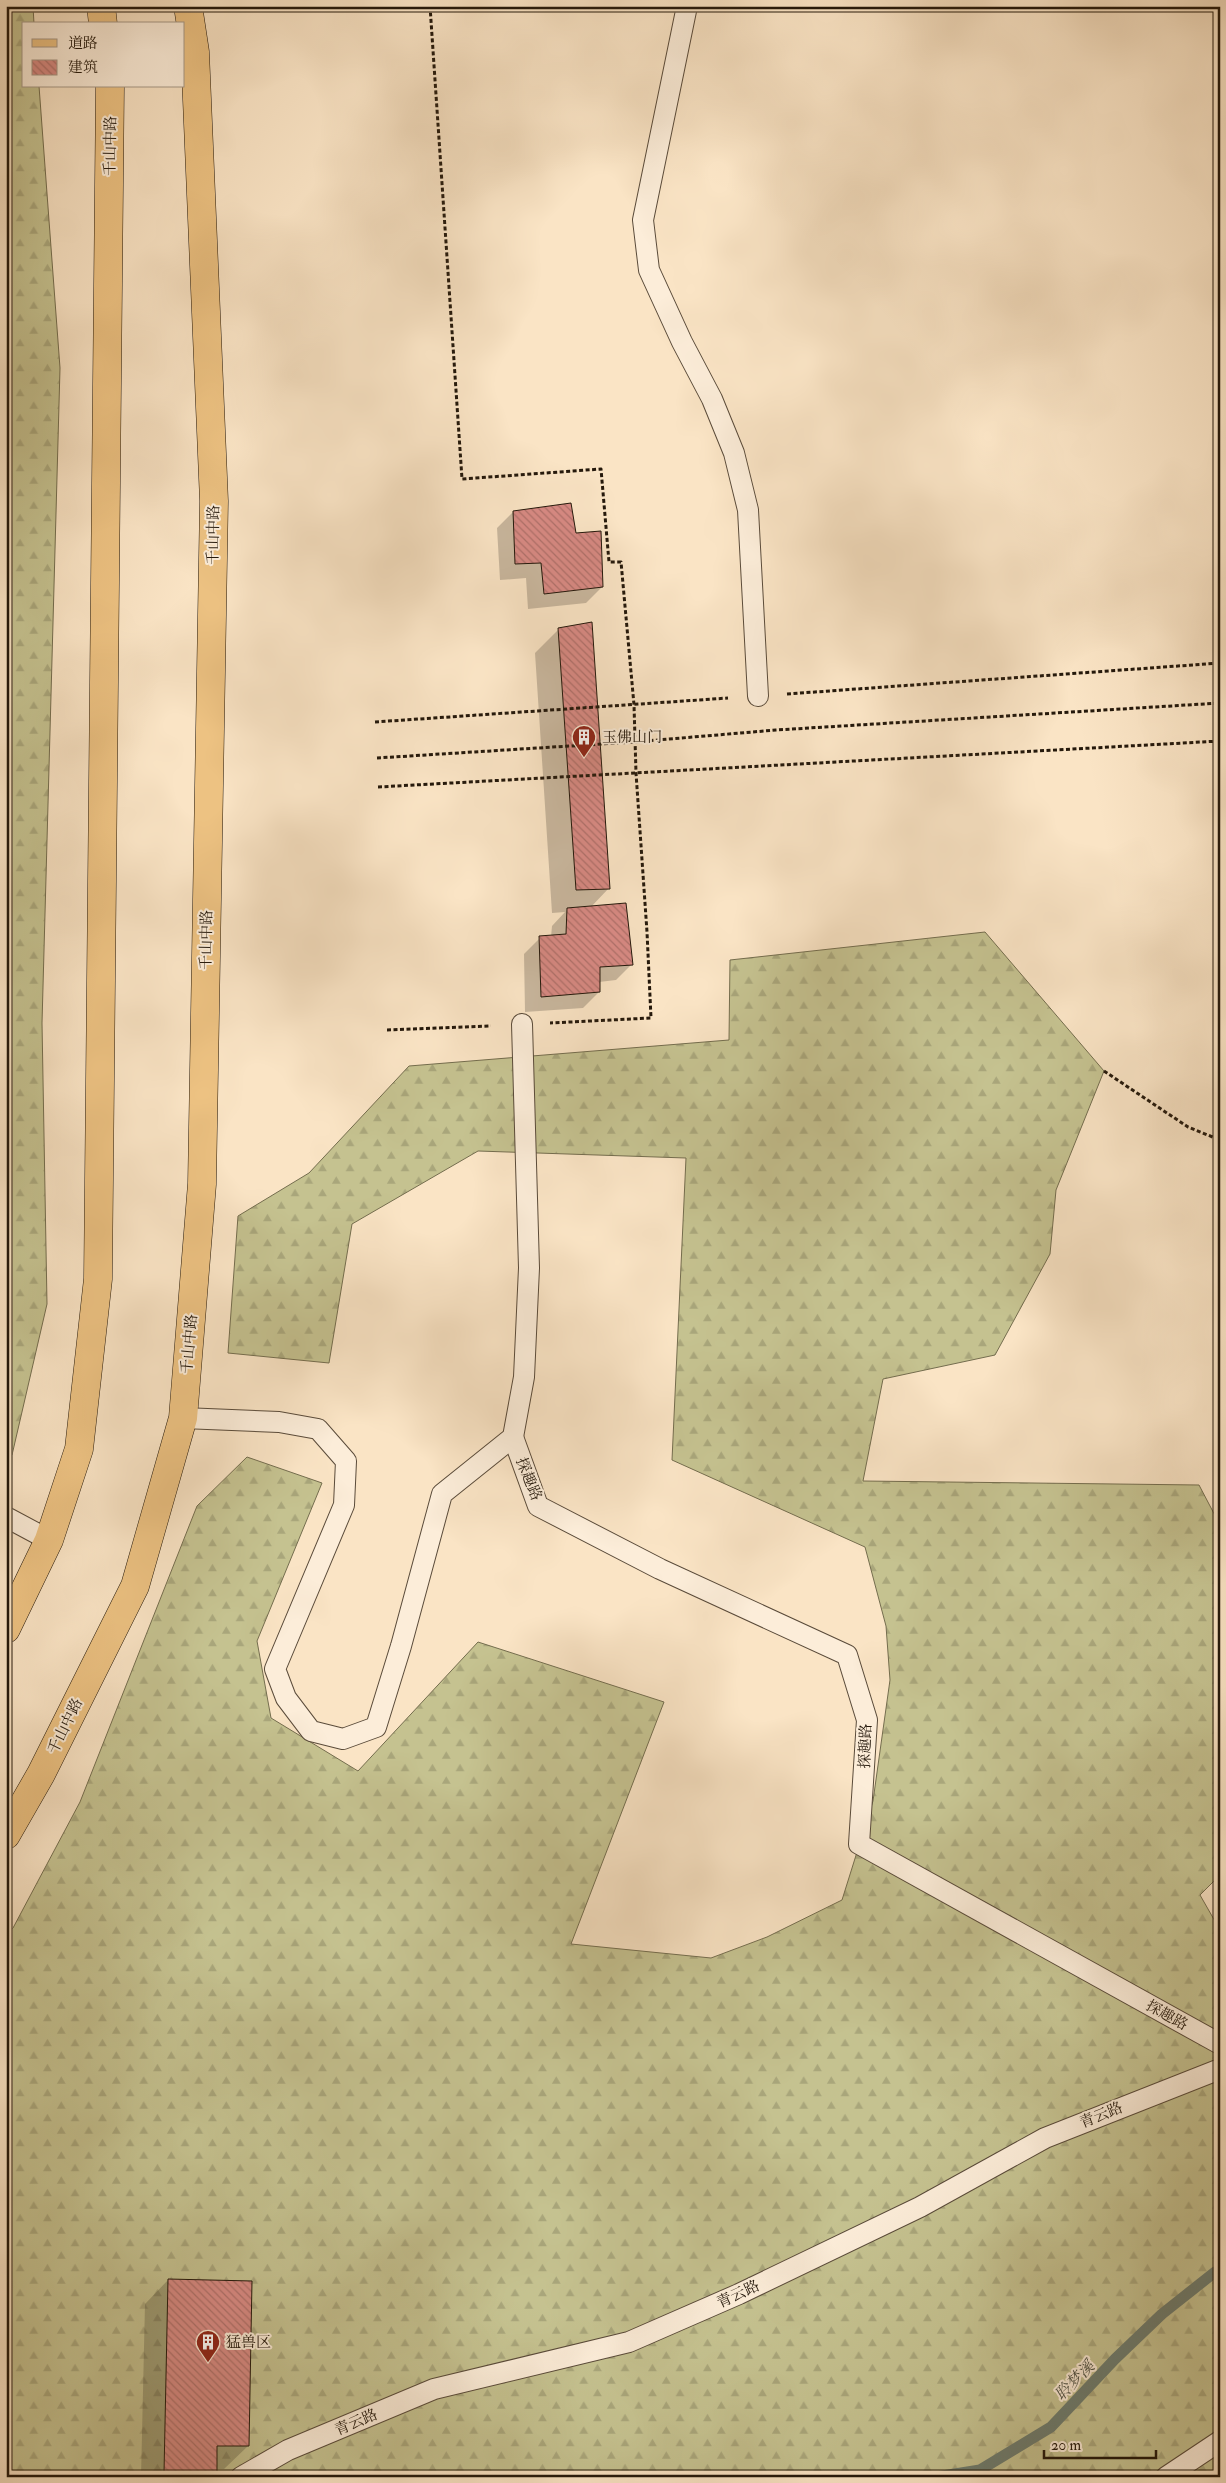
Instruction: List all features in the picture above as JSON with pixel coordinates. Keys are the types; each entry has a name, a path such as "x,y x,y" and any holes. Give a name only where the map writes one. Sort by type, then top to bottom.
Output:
{"main road":[{"path":"101,6 103,22"},
{"name":"千山中路","path":"6,1835 41,1774 135,1586 183,1418 202,1184 214,501 195,52 188,6"},
{"name":"千山中路","path":"6,1629 50,1540 79,1449 98,1279 110,88"}],"lane":[{"path":"687,6 675,58 644,220 649,270 682,342 712,398 734,453 748,510 758,696"},
{"path":"183,1418 279,1422 318,1429 346,1461 344,1505 275,1669 286,1698 311,1731 343,1739 376,1727 401,1646 442,1494 513,1437 524,1377 529,1268 522,1024"},
{"name":"探趣路","path":"513,1437 538,1506 660,1570 847,1655 867,1720 859,1844 1220,2044"},
{"path":"6,1517 50,1540"},
{"name":"青云路","path":"241,2477 288,2450 434,2389 629,2342 739,2294 911,2211 1045,2138 1220,2068"},
{"path":"1166,2477 1220,2441"}],"path":[{"path":"387,1030 650,1018 647,932 634,742 634,704 621,562 609,562 601,469 462,479 430,6"},
{"path":"375,722 1220,663"},
{"path":"377,758 634,742 776,730 1220,703"},
{"path":"378,787 1220,741"},
{"path":"1104,1071 1188,1127 1220,1140"}],"green space":[{"path":"6,6 33,6 34,22 22,22 22,88 39,88 60,368 42,1023 47,1304 12,1455 6,1452"},
{"path":"985,932 1104,1071 1056,1190 1050,1254 995,1355 883,1379 863,1481 1199,1485 1220,1525 1220,1875 1200,1895 1220,1930 1220,2477 6,2477 6,1935 13,1928 80,1802 197,1506 247,1457 322,1483 257,1641 271,1718 358,1771 478,1642 664,1702 571,1944 711,1958 767,1937 842,1900 873,1801 890,1680 886,1626 865,1547 672,1460 686,1158 478,1151 352,1224 329,1363 228,1353 238,1216 309,1173 409,1066 729,1040 730,960"}],"building":[{"path":"571,503 576,533 601,531 603,587 544,594 541,563 515,564 513,511"},
{"name":"玉佛山门","path":"592,622 610,889 576,890 558,628"},
{"path":"626,903 633,965 600,967 600,992 541,997 539,936 566,934 567,908"},
{"name":"猛兽区","path":"168,2279 252,2281 249,2446 217,2446 217,2474 164,2473"}],"waterway":[{"name":"聆梦溪","path":"936,2477 980,2470 1051,2427 1115,2359 1162,2314 1215,2272"}],"place":[{"name":"玉佛山门","path":"584,758"},
{"name":"猛兽区","path":"208,2363"}]}
